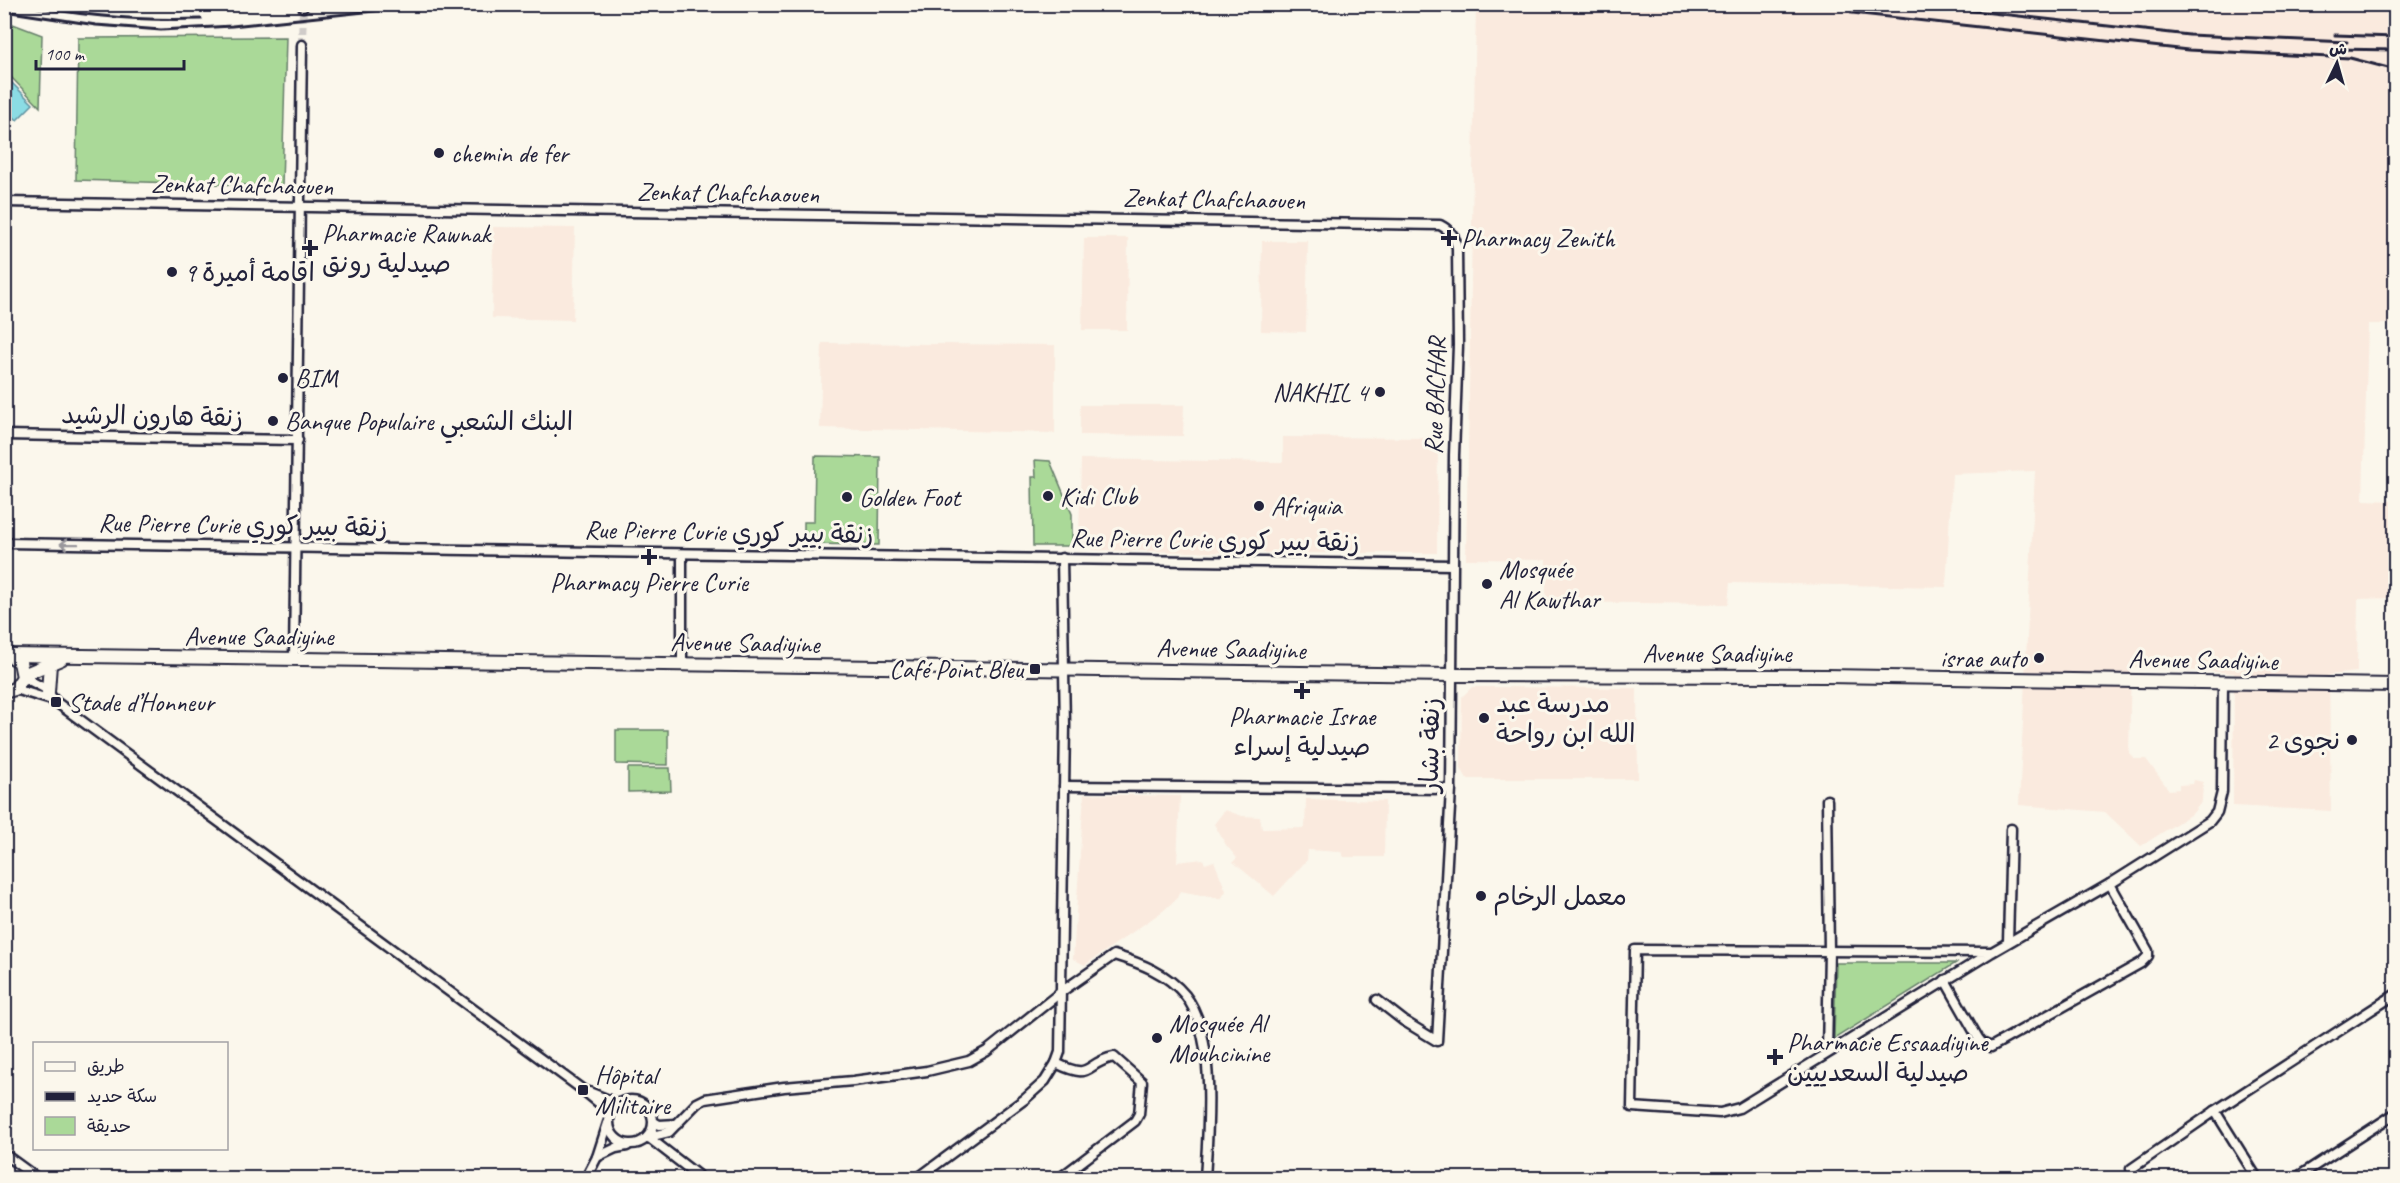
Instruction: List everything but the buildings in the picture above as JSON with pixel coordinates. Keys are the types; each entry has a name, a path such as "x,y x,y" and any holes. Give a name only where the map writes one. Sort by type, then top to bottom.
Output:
{"main road":[{"name":"Avenue Saadiyine","path":"7,655 1452,675 1826,676 2396,685"},
{"path":"7,655 20,662 23,676 8,693"},
{"name":"Avenue Saadiyine","path":"23,676 66,657"},
{"path":"50,664 52,697"}],"street":[{"path":"294,658 302,45"},
{"name":"Zenkat Chafchaouen","path":"4,202 1094,218 1440,225 1450,230"},
{"name":"Rue BACHAR","path":"1450,230 1457,248 1458,313 1452,565"},
{"name":"زنقة هارون الرشيد","path":"4,435 298,440"},
{"name":"Rue Pierre Curie زنقة بيير كوري","path":"4,543 483,548 682,554 1452,565"},
{"path":"682,554 682,664"},
{"path":"918,1179 1045,1082 1060,1052 1064,786 1062,558"},
{"name":"زنقة بشار","path":"1377,1000 1404,1021 1437,1041 1451,789 1452,565"},
{"path":"23,676 38,683 52,697 583,1090 610,1116 614,1136 623,1143 634,1144"},
{"path":"1992,952 1635,950 1632,1107 1720,1113 1739,1108 1827,1053 1992,952 2008,942 2110,884 2201,828 2217,812 2222,792 2223,683"},
{"path":"8,693 52,697"},
{"path":"1064,786 1451,789"},
{"path":"1827,800 1829,951 1827,1053"},
{"path":"2008,942 2011,829"},
{"path":"1946,980 1978,1038 1982,1043 1991,1047 2141,963 2148,956 2148,951 2110,884"},
{"path":"597,1157 616,1148 669,1132 697,1102 714,1097 784,1086 853,1081 927,1071 969,1060 997,1044 1061,992 1114,955 1153,970 1167,979 1184,994 1200,1026 1206,1053 1208,1120 1205,1179"},
{"path":"2131,1169 2215,1111 2396,994"},
{"path":"1056,1063 1077,1072 1088,1070 1114,1057 1142,1082 1139,1114 1135,1121 1060,1179"},
{"path":"583,1090 619,1104"},
{"path":"586,1179 597,1157 610,1116 619,1104 631,1100 642,1103 651,1111 654,1122 648,1137"},
{"path":"2215,1111 2257,1179"},
{"path":"2295,1179 2396,1113"},
{"path":"654,1122 659,1125 677,1124"},
{"path":"648,1137 701,1179"},
{"path":"4,1154 37,1179"}],"shaded area":[{"path":"1476,5 2395,5 2395,324 2368,324 2363,500 2395,501 2395,598 2358,599 2357,672 2329,675 2331,811 2233,806 2234,673 2131,667 2129,753 2135,759 2146,759 2169,790 2179,789 2179,785 2193,784 2194,780 2203,782 2202,801 2193,813 2141,846 2105,812 2019,805 2035,471 1952,474 1946,587 1730,583 1728,604 1546,602 1546,560 1466,559"},
{"path":"493,227 575,228 573,320 492,318"},
{"path":"1084,238 1128,238 1127,330 1082,330"},
{"path":"1262,241 1308,241 1306,332 1261,331"},
{"path":"822,343 1055,345 1055,433 820,428"},
{"path":"1080,405 1184,405 1183,436 1080,435"},
{"path":"1283,437 1438,438 1437,553 1093,550 1079,537 1081,459 1283,462"},
{"path":"1472,687 1637,688 1638,779 1467,779 1461,768 1462,697"},
{"path":"1084,794 1180,796 1177,862 1203,859 1205,864 1214,861 1226,891 1221,899 1180,891 1177,898 1163,911 1085,965 1073,959"},
{"path":"1306,799 1385,801 1384,857 1344,857 1341,852 1308,850 1307,860 1274,896 1233,862 1237,858 1226,845 1214,824 1225,810 1242,816 1260,817 1262,829 1305,828"}],"green space":[{"path":"5,21 42,35 40,107 10,76"},
{"path":"286,37 282,186 76,180 78,38"},
{"name":"Golden Foot","path":"815,456 880,457 879,545 804,544 804,522 814,522"},
{"name":"Kidi Club","path":"1035,460 1050,461 1072,514 1072,546 1033,546 1032,477 1036,477"},
{"path":"616,730 668,730 668,765 616,764"},
{"path":"628,768 670,768 671,791 628,792"},
{"path":"1836,963 1956,963 1834,1039"}],"water":[{"path":"6,77 33,104 17,120 5,108"}],"tunnel":[{"path":"302,45 303,7"}],"railway":[{"path":"23,4 112,17 201,19"},
{"path":"4,11 96,25 161,30 232,26 440,4"},
{"path":"1911,4 2189,35 2347,42"},
{"path":"1852,13 2188,50 2350,58 2396,70"},
{"path":"2335,35 2396,37"},
{"path":"2334,49 2396,50"}],"place":[{"name":"chemin de fer","path":"439,153"},
{"name":"Pharmacy Zenith","path":"1449,238"},
{"name":"Pharmacie Rawnak صيدلية رونق","path":"310,248"},
{"name":"اقامة أميرة 9","path":"172,272"},
{"name":"BIM","path":"283,378"},
{"name":"NAKHIL 4","path":"1380,392"},
{"name":"Banque Populaire البنك الشعبي","path":"273,421"},
{"name":"Kidi Club","path":"1048,496"},
{"name":"Golden Foot","path":"847,497"},
{"name":"Afriquia","path":"1259,506"},
{"name":"Pharmacy Pierre Curie","path":"649,557"},
{"name":"Mosquée Al Kawthar","path":"1487,584"},
{"name":"israe auto","path":"2039,658"},
{"name":"Café Point Bleu","path":"1035,669"},
{"name":"Pharmacie Israe صيدلية إسراء","path":"1302,691"},
{"name":"Stade d’Honneur","path":"56,702"},
{"name":"مدرسة عبد الله ابن رواحة","path":"1484,718"},
{"name":"نجوى 2","path":"2352,740"},
{"name":"معمل الرخام","path":"1481,896"},
{"name":"Mosquée Al Mouhcinine","path":"1157,1038"},
{"name":"Pharmacie Essaadiyine صيدلية السعدييين","path":"1775,1057"},
{"name":"Hôpital Militaire","path":"583,1090"}]}
